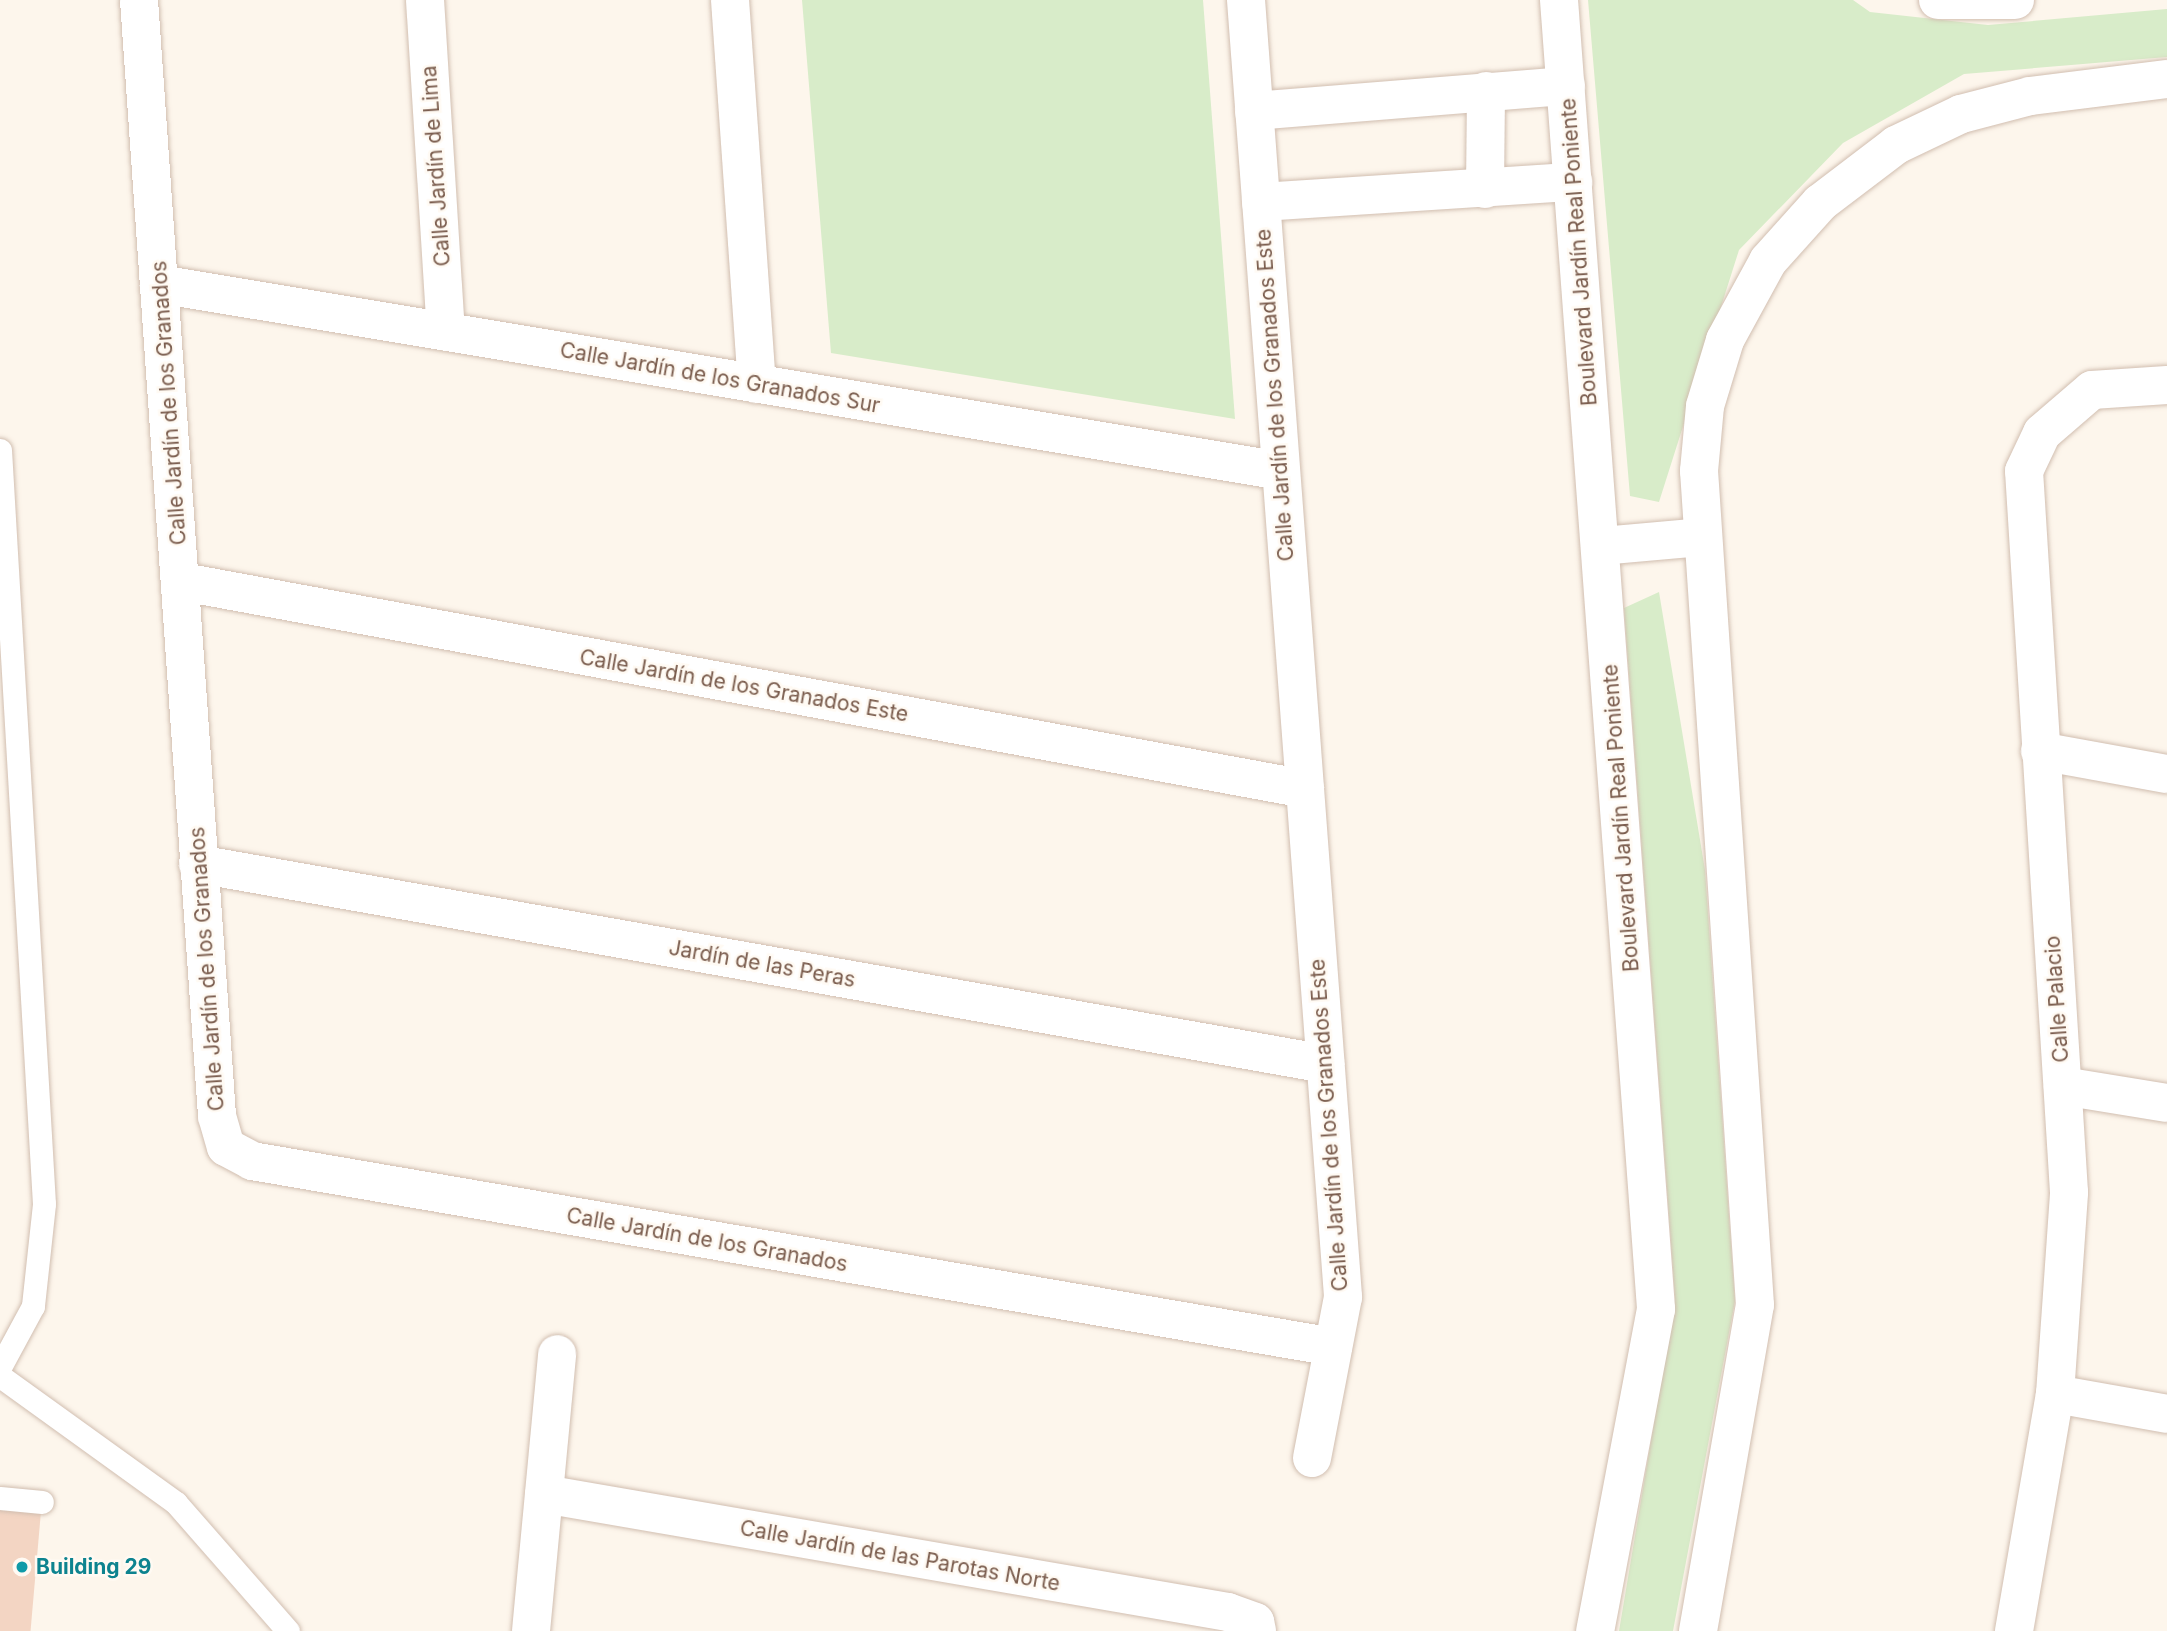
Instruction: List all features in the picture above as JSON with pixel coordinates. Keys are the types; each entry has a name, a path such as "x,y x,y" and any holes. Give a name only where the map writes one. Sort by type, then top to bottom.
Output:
{"street":[{"name":"Calle Jardín de los Granados","path":"139,0 183,582 198,864 217,1116 226,1147 252,1161 1333,1347"},
{"name":"Calle Jardín de Lima","path":"425,0 446,331"},
{"path":"730,0 757,384"},
{"name":"Calle Jardín de los Granados Este","path":"1246,0 1343,1297 1312,1458"},
{"name":"Boulevard Jardín Real Poniente","path":"1559,0 1602,546 1656,1308 1595,1631"},
{"path":"1938,0 2015,0"},
{"path":"1698,1631 1755,1305 1702,537 1705,406 1725,340 1768,261 1821,203 1896,145 1961,114 2030,96 2167,79"},
{"path":"1254,111 1566,86"},
{"path":"1485,189 1486,91"},
{"path":"1261,202 1573,182"},
{"name":"Calle Jardín de los Granados Sur","path":"159,284 1281,471"},
{"name":"Calle Palacio","path":"2014,1631 2055,1394 2069,1257 2063,1086 2024,471 2042,433 2092,390 2167,385"},
{"path":"1602,546 1702,537"},
{"name":"Calle Jardín de los Granados Este","path":"183,582 1305,789"},
{"path":"2040,751 2167,774"},
{"name":"Jardín de las Peras","path":"198,864 1325,1064"},
{"path":"2063,1086 2167,1103"},
{"path":"531,1631 557,1354"},
{"path":"2055,1394 2167,1414"},
{"name":"Calle Jardín de las Parotas Norte","path":"544,1494 1228,1612 1256,1627"}],"lane":[{"path":"0,450 7,669 44,1204 33,1306 0,1367"},
{"path":"0,1376 176,1503 288,1631"},
{"path":"0,1498 42,1502"}],"green space":[{"path":"802,0 1203,0 1235,419 831,353"},
{"path":"1588,0 1853,0 1870,12 1988,25 2167,9 2167,57 1964,74 1843,143 1739,250 1659,502 1630,496"},
{"path":"1659,592 1705,870 1735,1301 1673,1631 1619,1631 1675,1298 1624,608"}],"building":[{"name":"Building 29","path":"0,1498 42,1502 31,1631 0,1631"}],"place":[{"name":"Building 29","path":"22,1567"}]}
